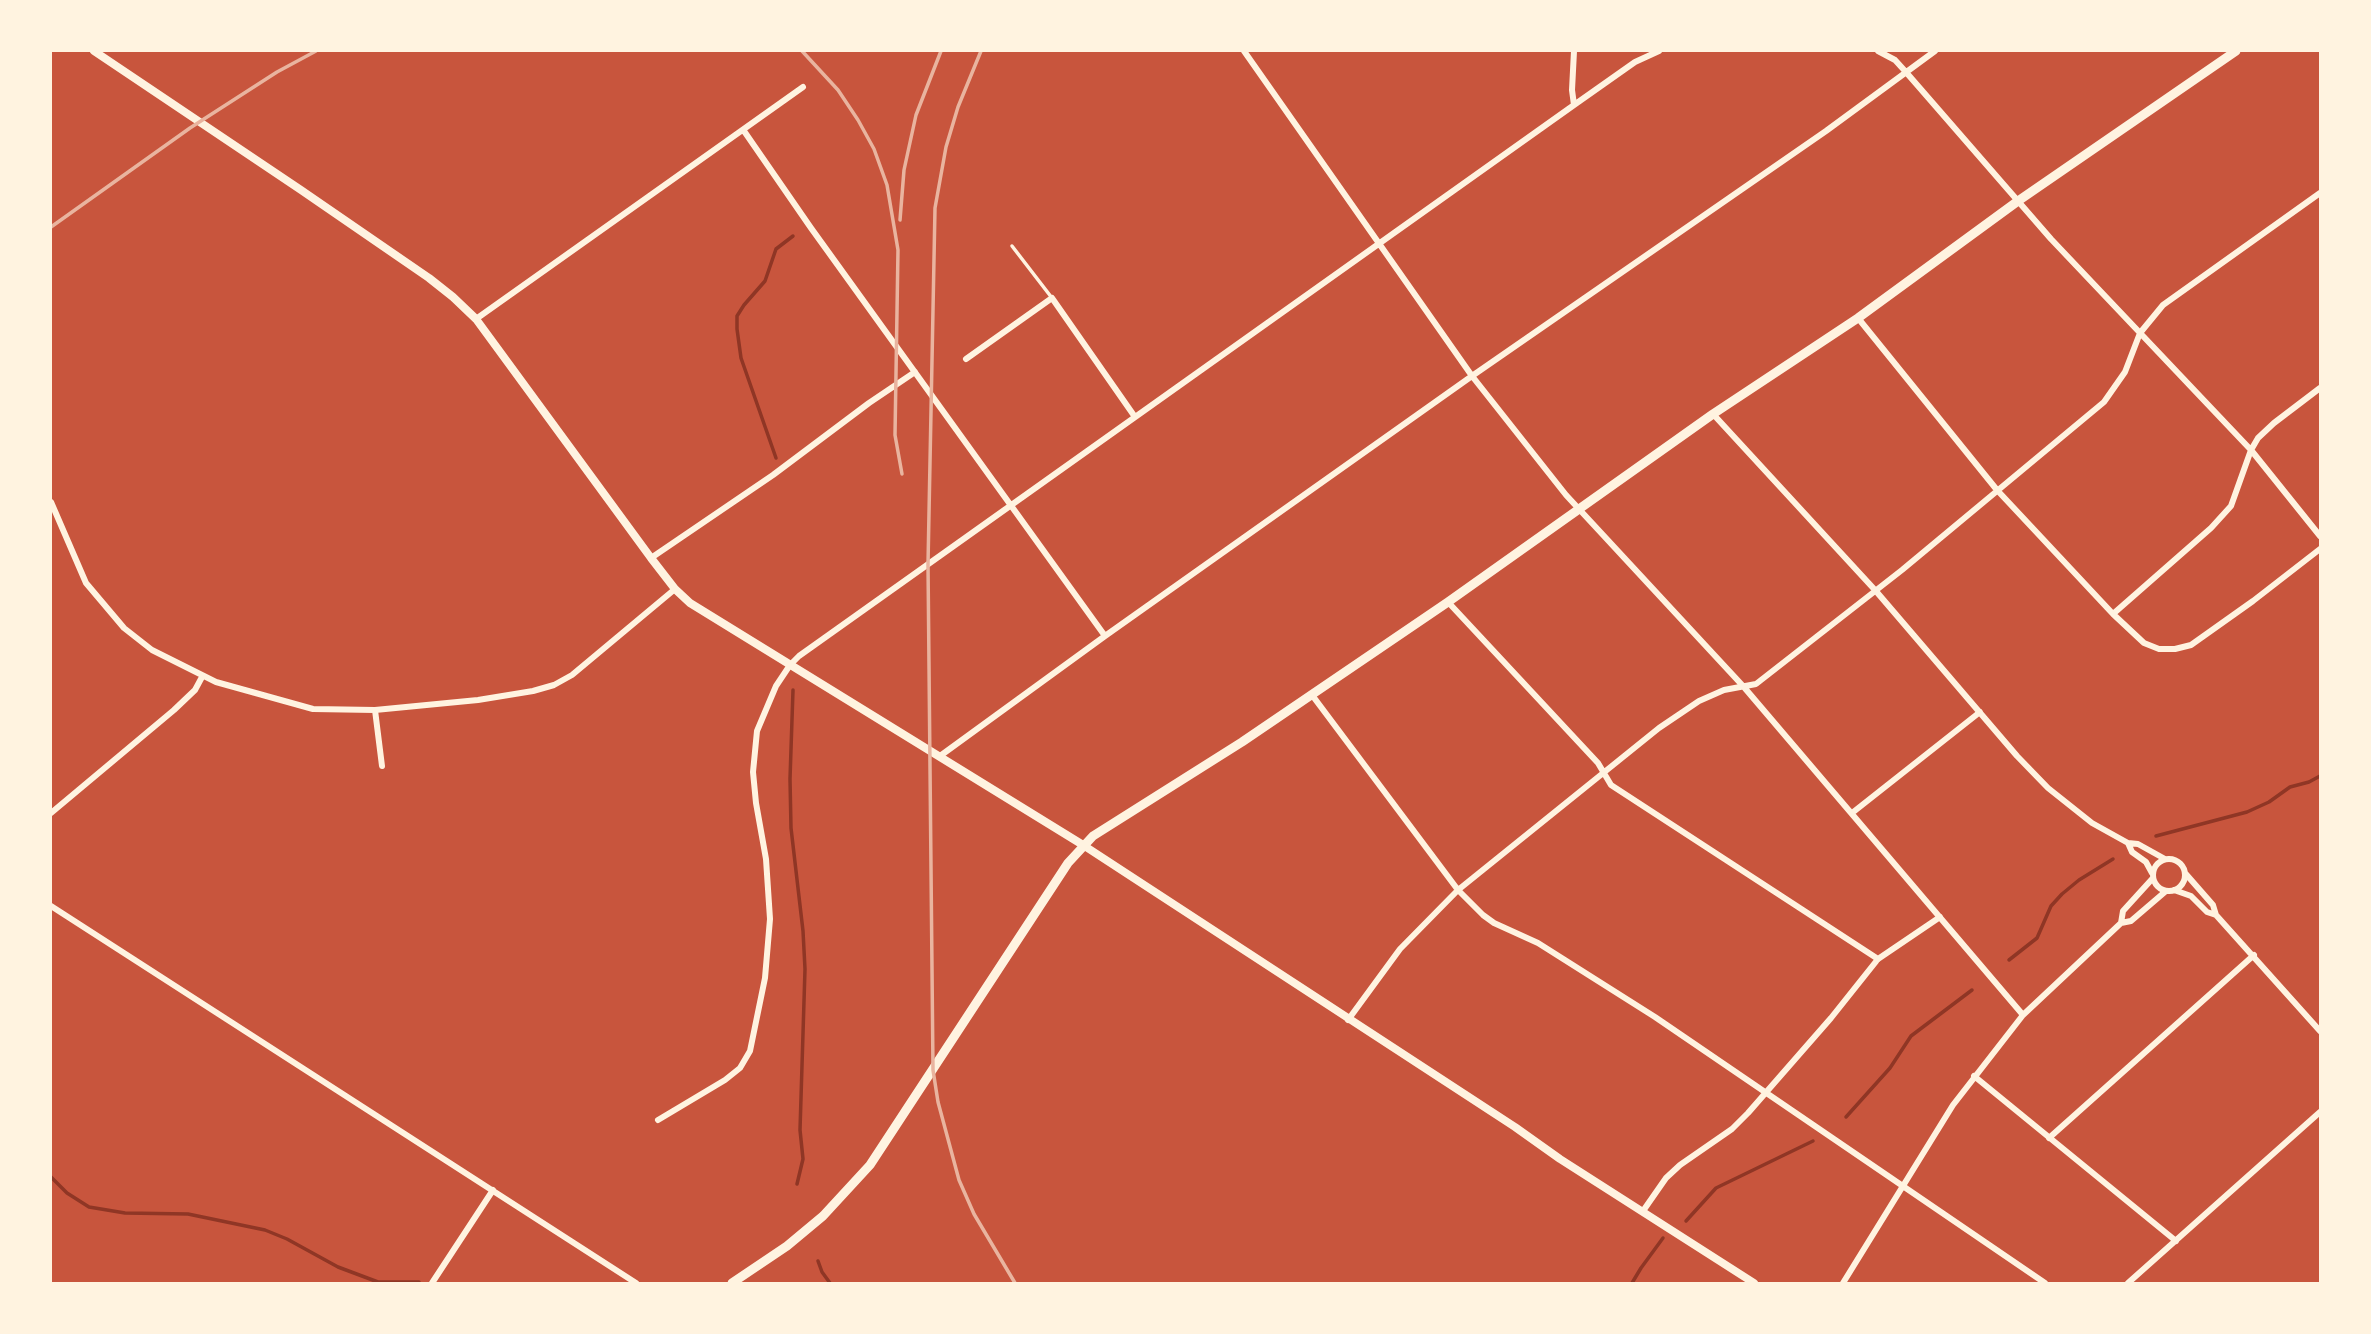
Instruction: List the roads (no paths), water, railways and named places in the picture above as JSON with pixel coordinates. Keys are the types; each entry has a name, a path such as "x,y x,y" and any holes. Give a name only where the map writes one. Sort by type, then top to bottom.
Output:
{"main road":[{"path":"732,1283 787,1246 823,1216 870,1165 1060,874 1093,836 1312,695 1448,603 1713,414 1858,318 2018,201 2236,51"}],"street":[{"path":"94,51 429,278 476,319 651,558 675,589 691,603 1083,845 1515,1127 1560,1160 1755,1283"},
{"path":"1244,51 1472,376 1580,509 1743,686 2023,1015"},
{"path":"1574,51 1574,105"},
{"path":"658,1120 725,1080 740,1068 750,1051 765,978 770,919 766,859 754,783 757,731 776,686 790,665 1574,105 1635,62 1659,51"},
{"path":"1878,51 1895,60 2051,239 2251,450 2320,536"},
{"path":"940,756 1105,636 1472,376 1826,131 1935,51"},
{"path":"476,319 803,87"},
{"path":"744,131 1105,636"},
{"path":"1348,1020 1400,949 1458,890 1659,728 1699,701 1724,690 1756,684 1902,570 2104,402 2125,372 2140,333 2163,305 2320,193"},
{"path":"966,359 1052,298 1135,417"},
{"path":"1858,318 1997,490 2113,614 2144,643 2159,649 2175,649 2188,645 2253,601 2320,548"},
{"path":"651,558 773,475 915,372"},
{"path":"2113,614 2211,528 2231,506 2258,438 2320,388"},
{"path":"1713,414 1875,590 2017,756 2048,788 2092,823 2128,843 2138,844 2165,859 2179,863 2213,905 2216,915 2320,1031"},
{"path":"51,502 86,583 124,628 152,650 202,677 313,709 375,710 478,700 554,685 572,675 675,589"},
{"path":"1448,603 1604,772 1611,785 1878,959"},
{"path":"51,813 174,710 195,690 202,677"},
{"path":"1312,695 1458,890 1476,910 1494,923 1538,943 1575,966 1766,1092 2045,1283"},
{"path":"375,710 382,766"},
{"path":"1852,813 1980,712"},
{"path":"2128,843 2132,852 2146,862 2158,887 2191,896 2207,912 2216,915"},
{"path":"2121,923 2123,911 2153,876 2157,864 2165,859"},
{"path":"1843,1283 1902,1185 1973,1076 2023,1015 2121,923 2131,921 2183,884 2185,873"},
{"path":"51,906 636,1283"},
{"path":"1643,1211 1666,1178 1680,1165 1732,1129 1878,959 1940,917"},
{"path":"2049,1138 2254,955"},
{"path":"1973,1076 2176,1241"},
{"path":"2128,1283 2320,1112"},
{"path":"432,1283 493,1190"}],"lane":[{"path":"1012,246 1052,298"}],"waterway":[{"path":"776,458 741,358 737,316 765,281 776,249 793,236"},
{"path":"793,690 791,828 805,969 800,1130 803,1159 797,1184"},
{"path":"2156,836 2247,812 2269,802 2290,787 2320,776"},
{"path":"2009,960 2037,938 2051,906 2062,894 2113,859"},
{"path":"1846,1117 1890,1068 1911,1036 1972,990"},
{"path":"1686,1221 1716,1188 1813,1141"},
{"path":"51,1177 67,1193 89,1207 125,1213 188,1214 265,1230 338,1267 378,1282 419,1282"},
{"path":"1632,1283 1663,1238"},
{"path":"818,1261 830,1283"}],"railway":[{"path":"51,227 190,128 277,72 316,51"},
{"path":"802,51 838,90 858,120 874,149 887,185 898,250 895,435 902,474"},
{"path":"900,220 904,170 916,115 941,51"},
{"path":"981,51 958,107 946,147 935,208 928,564 933,1070 938,1102 959,1180 974,1214 1015,1283"}]}
